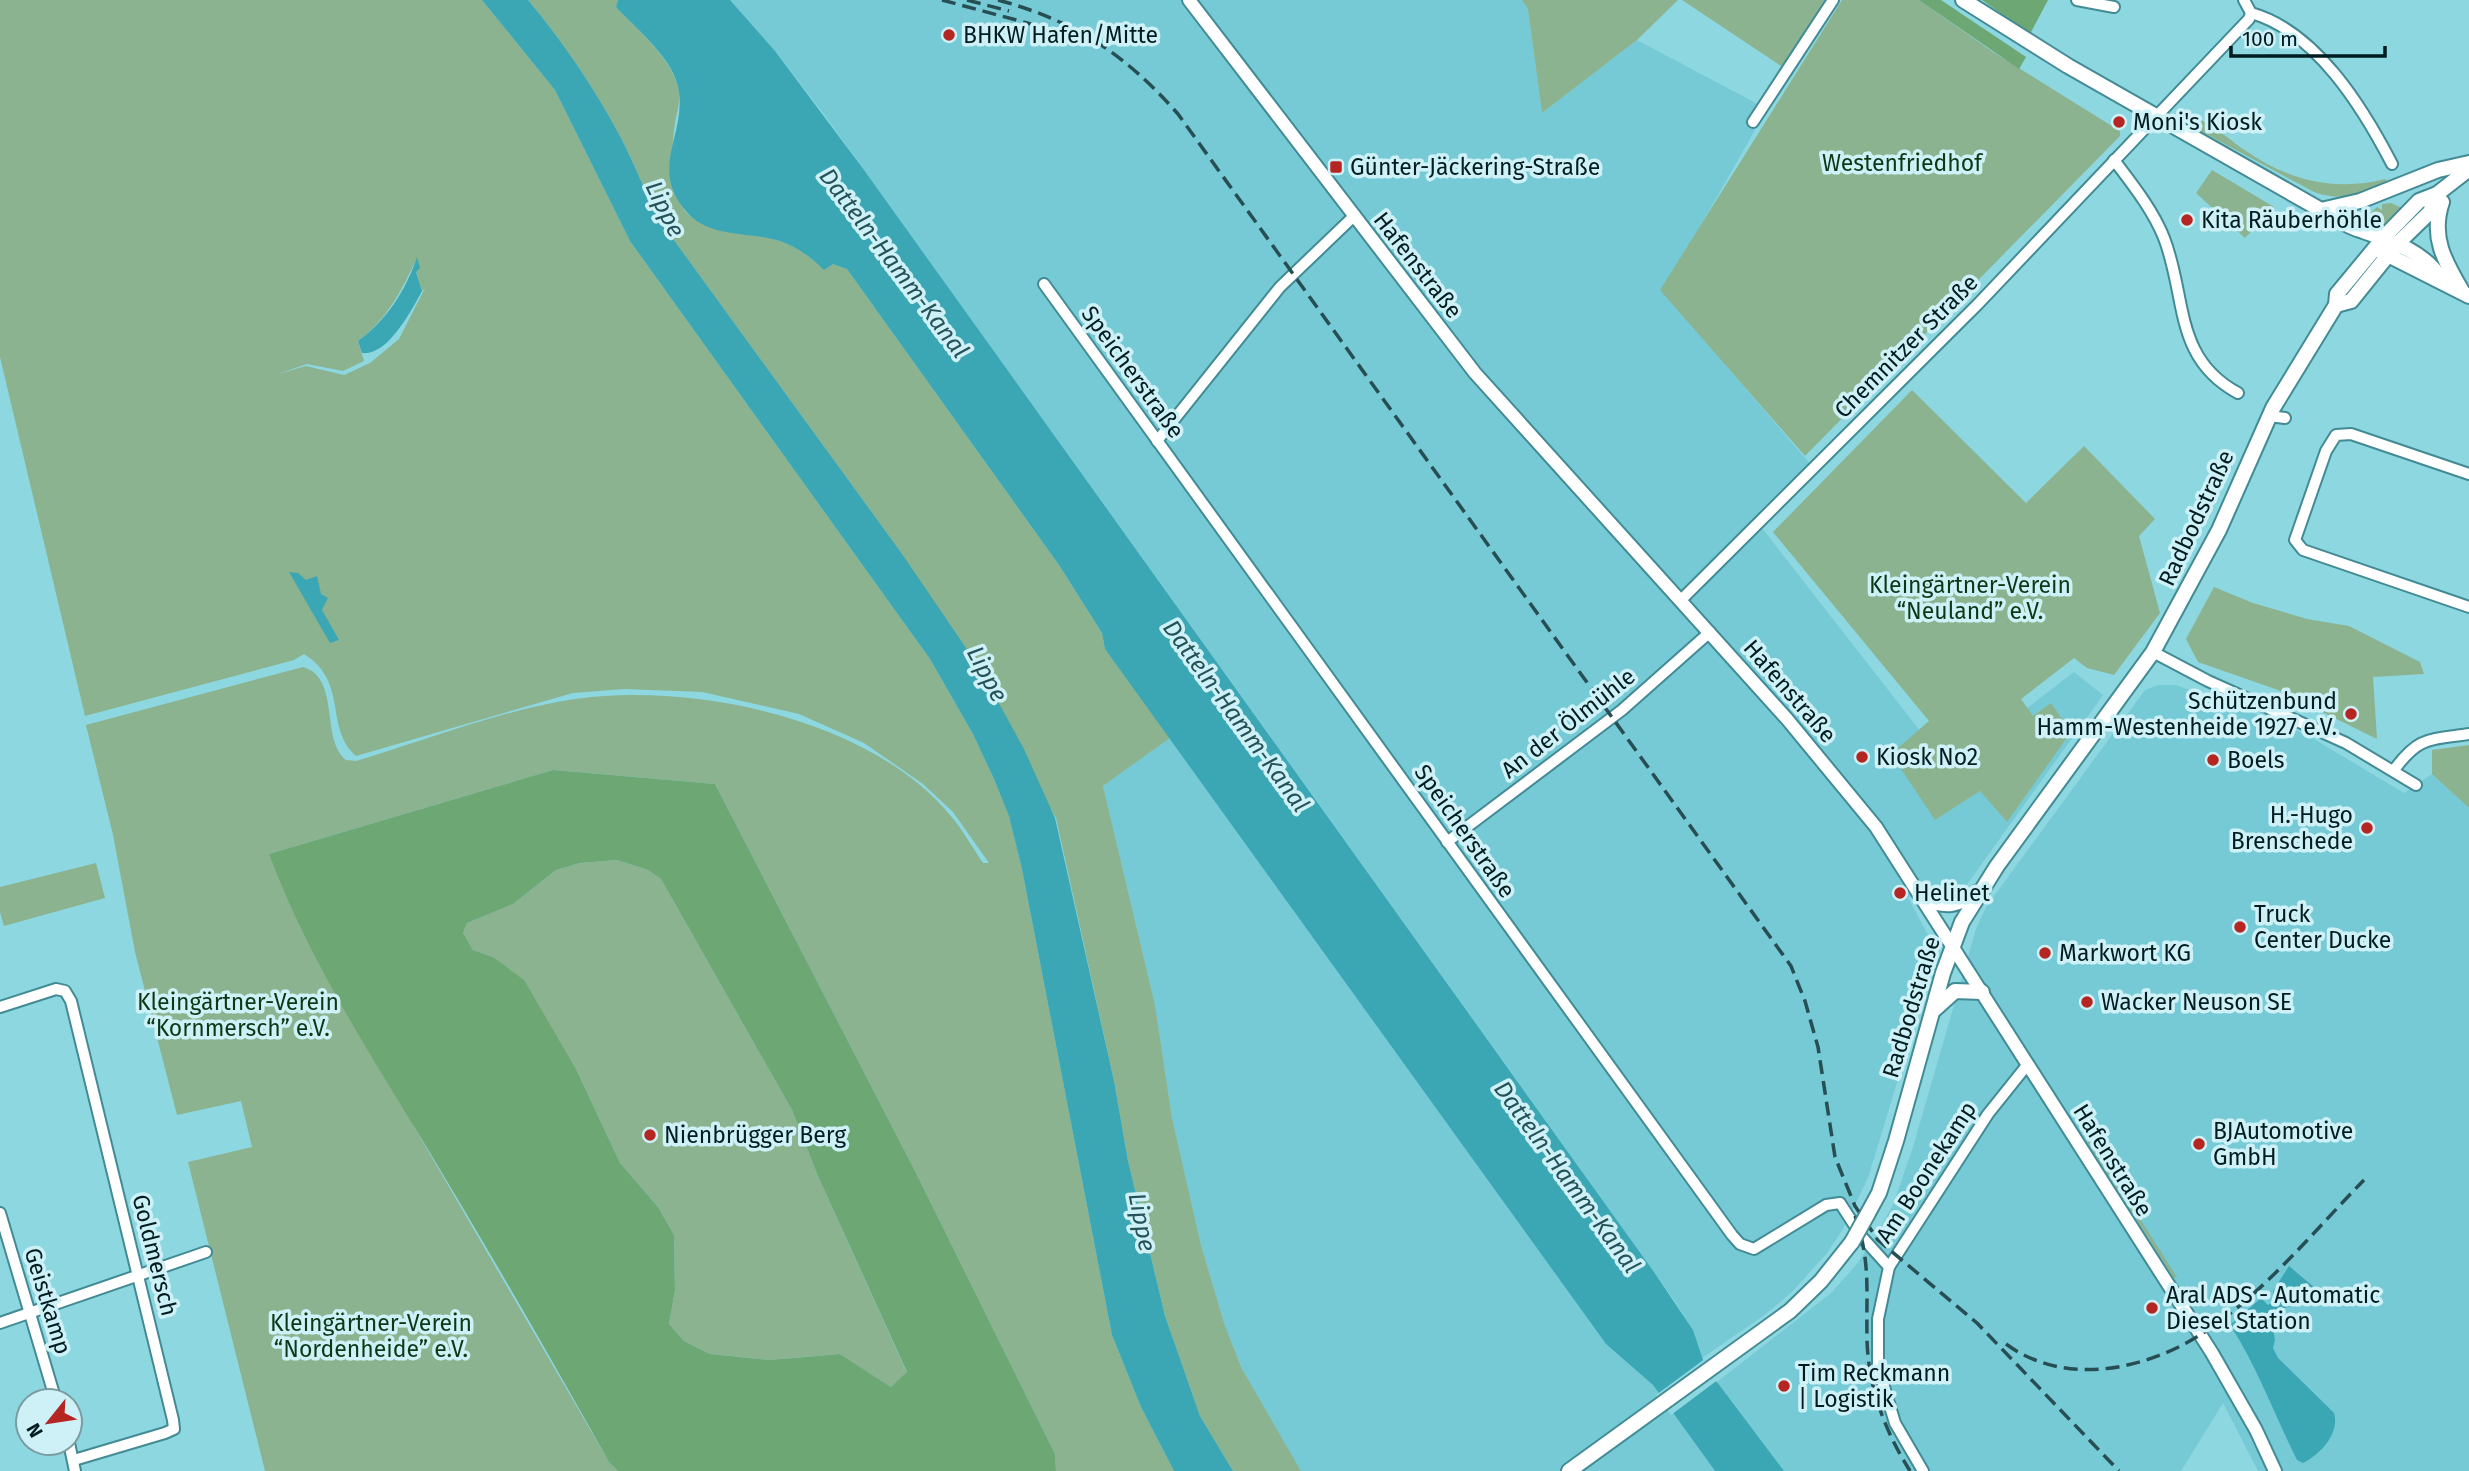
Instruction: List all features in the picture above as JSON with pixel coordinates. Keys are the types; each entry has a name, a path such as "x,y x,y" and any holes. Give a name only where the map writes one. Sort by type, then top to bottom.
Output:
{"main road":[{"path":"1963,0 2155,116 2358,230 2381,252 2429,279 2442,281 2466,294"},
{"name":"Radbodstraße","path":"2321,210 2360,201 2438,170 2469,166"},
{"name":"Radbodstraße","path":"1569,1471 1794,1307 1852,1242 1879,1193 1952,943 1982,890 2153,652 2208,554 2269,416 2292,373 2336,305 2351,301 2381,252 2385,236 2420,201 2442,190 2469,166"},
{"path":"2442,190 2437,239 2441,254 2466,294"},
{"name":"Radbodstraße","path":"2381,252 2398,244 2430,212 2442,190"},
{"path":"2358,230 2385,236 2435,267 2442,281"},
{"path":"1923,898 1937,904 1955,905 1982,890"},
{"path":"1932,1012 1955,991 1982,992"}],"street":[{"name":"Hafenstraße","path":"1189,0 1475,373 1710,632 1846,787 1923,898 2218,1364 2256,1430 2275,1471"},
{"path":"1753,122 1833,0"},
{"path":"2077,0 2114,8"},
{"path":"2244,0 2251,13 2283,27 2340,81 2357,102 2392,164"},
{"name":"Chemnitzer Straße","path":"1681,600 1978,304 2249,19 2251,13"},
{"path":"2115,160 2163,235 2186,331 2194,351 2205,369 2238,393"},
{"path":"1157,441 1280,287 1354,216"},
{"name":"Speicherstraße","path":"1044,284 1648,1123 1740,1244 1754,1248 1761,1246 1826,1205 1840,1203 1862,1237 1889,1267"},
{"path":"2269,416 2285,418"},
{"path":"2469,474 2351,434 2336,435 2329,444 2295,540 2303,550 2469,607"},
{"name":"An der Ölmühle","path":"1447,842 1622,710 1710,632"},
{"path":"2153,652 2208,681 2346,743 2416,785"},
{"path":"2394,771 2412,747 2424,740 2469,734"},
{"name":"Goldmersch","path":"0,1007 57,989 65,991 71,1001 174,1429 74,1466"},
{"name":"Am Boonekamp","path":"1923,1471 1895,1423 1878,1367 1878,1319 1889,1267 1988,1114 2028,1064"},
{"name":"Geistkamp","path":"0,1213 52,1387"},
{"path":"0,1324 206,1252"}],"shaded area":[{"path":"730,0 1522,0 1528,9 1542,113 1637,40 1767,109 1663,292 1817,472 1762,528 1949,768 2074,672 2103,695 1963,890 1947,895 1939,894 1929,885 1908,898 1937,951 1868,1178 1843,1229 1827,1253 1792,1292 1762,1317 1702,1358 1693,1330 1674,1300 1519,1083 826,117 775,51"},
{"path":"2158,685 2176,685 2283,724 2314,739 2404,793 2432,774 2469,808 2469,1471 2258,1471 2223,1403 2181,1471 1784,1471 1717,1382 1831,1293 1857,1264 1879,1230 1893,1205 1913,1147 1976,929 1986,907 2145,690"},
{"path":"1170,738 1606,1344 1653,1385 1715,1471 1301,1471 1296,1466 1242,1369 1225,1326 1201,1245 1172,1118 1155,1005 1103,786"}],"green space":[{"path":"0,0 482,0 555,90 630,241 930,659 973,734 1009,815 1022,869 1112,1335 1141,1407 1174,1471 1056,1471 1055,1454 916,1173 715,784 553,770 269,854 416,1130 609,1462 618,1471 265,1471 188,1162 252,1147 241,1101 177,1115 135,952 113,835 86,725 303,667 315,673 322,683 338,750 346,760 356,761 520,710 575,699 622,695 672,696 725,703 777,715 828,732 875,754 916,782 950,815 983,863 989,863 953,812 923,784 864,743 799,714 702,692 625,689 573,693 356,756 346,745 341,732 327,678 318,665 304,654 294,660 85,716 0,357","holes":["417,258 416,271 422,291 425,288 399,339 370,363 344,375 306,366 278,374 307,364 343,371 364,361 358,341 386,313"]},
{"path":"528,0 618,0 616,7 654,46 676,80 679,100 672,157 676,192 685,211 694,219 717,229 786,243 824,269 833,264 847,269 1059,565 1102,633 1105,649 1170,738 1103,786 1155,1005 1172,1118 1201,1245 1225,1326 1242,1369 1301,1471 1233,1471 1200,1416 1165,1316 1128,1161 1114,1081 1056,818 900,551 663,225 601,102"},
{"path":"1522,0 1678,0 1637,40 1542,113 1528,9"},
{"path":"1682,0 1831,0 1787,70"},
{"name":"Westenfriedhof","path":"1842,0 1919,0 1993,52 2120,131 2120,136 1805,456 1660,290"},
{"path":"1919,0 1941,0 2026,57 2019,69"},
{"path":"1982,0 2048,0 2030,34"},
{"path":"2182,114 2206,123 2260,160 2294,176 2347,184 2386,179 2388,187 2342,197 2314,192 2184,122 2180,118"},
{"path":"2212,170 2274,207 2245,238 2196,193"},
{"path":"2391,203 2402,208 2382,229 2363,220 2377,207 2382,210 2382,204"},
{"name":"Kleingärtner-Verein “Neuland” e.V.","path":"1912,390 2026,503 2084,446 2155,519 2139,536 2160,613 2114,675 2087,668 2074,658 2021,699 2033,716 2051,703 2071,732 2007,822 1980,791 1935,820 1891,754 1929,721 1773,532"},
{"path":"2214,587 2253,603 2307,619 2349,626 2420,662 2424,674 2373,677 2377,739 2278,690 2198,662 2186,639"},
{"path":"2469,745 2469,808 2432,774 2432,750"},
{"path":"553,770 715,784 916,1173 1055,1454 1056,1471 618,1471 609,1462 498,1267 342,1006 303,931 269,854","holes":["617,860 648,870 661,879 792,1110 818,1176 907,1372 891,1387 840,1354 770,1360 710,1354 684,1341 669,1324 675,1290 674,1235 658,1207 620,1163 577,1071 524,980 493,957 473,950 463,933 467,923 513,904 556,870 580,863"]},
{"path":"617,860 648,870 661,879 792,1110 818,1176 907,1373 891,1387 840,1354 770,1360 710,1354 684,1341 669,1324 675,1290 674,1235 658,1207 620,1163 577,1071 493,957 473,950 463,933 467,923 513,904 556,870 580,863"},
{"path":"96,863 105,898 4,926 0,912 0,887"},
{"path":"2090,1140 2177,1277 2174,1278 2088,1143"}],"water":[{"name":"Lippe","path":"482,0 528,0 554,33 590,84 611,120 663,225 900,551 979,667 1024,749 1055,818 1114,1081 1128,1161 1165,1316 1200,1416 1233,1471 1174,1471 1141,1407 1112,1335 1022,869 1009,816 973,734 930,659 630,241 555,90"},
{"name":"Datteln-Hamm-Kanal","path":"618,0 730,0 775,51 864,170 1654,1272 1693,1330 1709,1378 1717,1382 1784,1471 1715,1471 1653,1385 1606,1344 1105,649 1102,633 1059,565 847,269 833,264 824,270 804,253 786,243 717,230 705,226 685,210 675,194 669,166 680,108 676,80 654,46 616,7"},
{"path":"417,257 420,268 416,272 422,291 412,310 390,340 372,352 362,353 358,341 387,314 407,281"},
{"path":"289,572 298,573 306,580 317,576 321,594 328,598 322,610 339,640 330,643"},
{"path":"2289,1266 2315,1288 2299,1304 2270,1312 2275,1340 2273,1348 2278,1358 2334,1413 2335,1421 2328,1442 2303,1463 2297,1460 2257,1374 2230,1325 2261,1298 2268,1305 2273,1302 2273,1291"}],"pier":[{"path":"1706,1358 1712,1375 1719,1379 1671,1415 1656,1395"}],"railway":[{"path":"942,0 1031,24"},
{"path":"967,0 1009,11"},
{"path":"998,0 1051,18 1097,42 1138,74 1178,114 1791,966 1805,1001 1818,1047 1835,1157 1855,1206 1878,1240 1977,1323 2119,1471"},
{"path":"2006,1344 2031,1358 2058,1367 2086,1370 2114,1368 2170,1351 2196,1338 2258,1290 2364,1180"},
{"path":"1855,1216 1866,1262 1868,1357 1874,1391 1893,1440 1910,1471"}],"place":[{"name":"BHKW Hafen/Mitte","path":"949,35"},
{"name":"Moni's Kiosk","path":"2119,122"},
{"name":"Günter-Jäckering-Straße","path":"1336,167"},
{"name":"Kita Räuberhöhle","path":"2187,220"},
{"name":"Schützenbund Hamm-Westenheide 1927 e.V.","path":"2351,714"},
{"name":"Kiosk No2","path":"1862,757"},
{"name":"Boels","path":"2213,760"},
{"name":"H.-Hugo Brenschede","path":"2367,828"},
{"name":"Helinet","path":"1900,893"},
{"name":"Truck Center Ducke","path":"2240,927"},
{"name":"Markwort KG","path":"2045,953"},
{"name":"Wacker Neuson SE","path":"2087,1002"},
{"name":"Nienbrügger Berg","path":"650,1135"},
{"name":"BJAutomotive GmbH","path":"2199,1144"},
{"name":"Aral ADS - Automatic Diesel Station","path":"2152,1308"},
{"name":"Tim Reckmann | Logistik","path":"1784,1386"}],"park label":[{"name":"Kleingärtner-Verein “Kornmersch” e.V.","path":"238,1015"},
{"name":"Kleingärtner-Verein “Nordenheide” e.V.","path":"371,1336"}]}
